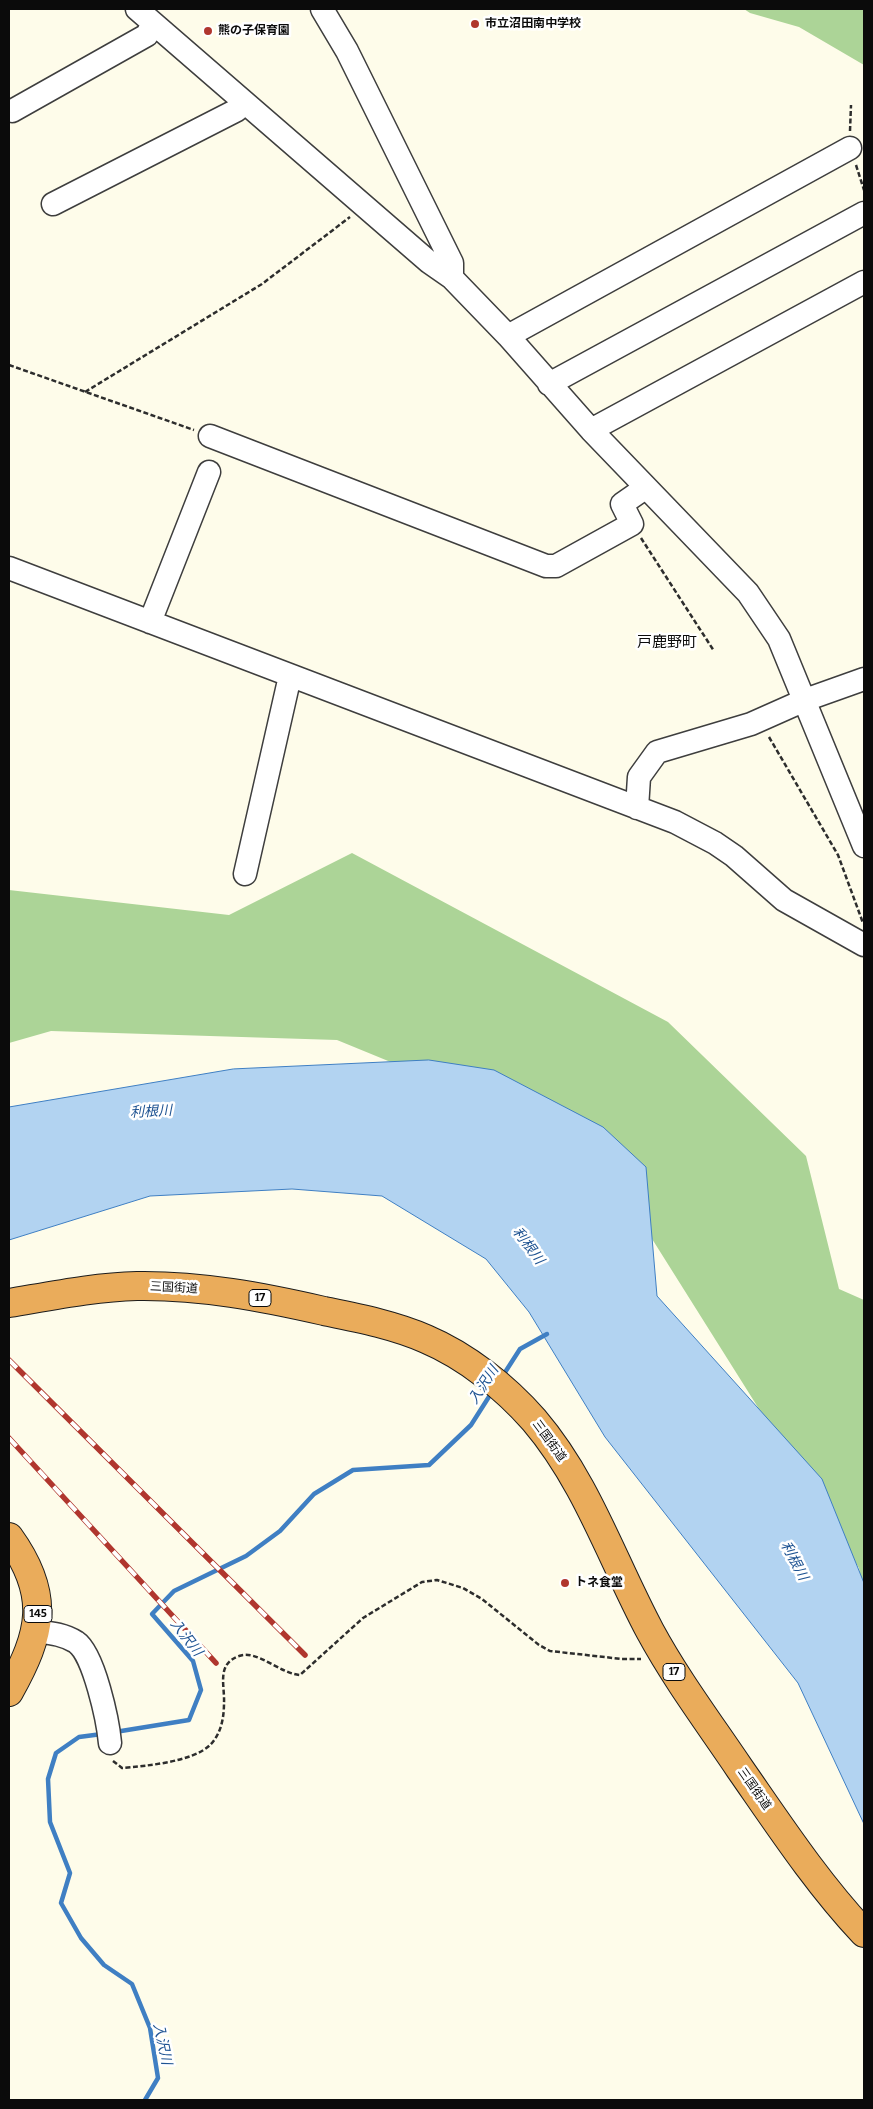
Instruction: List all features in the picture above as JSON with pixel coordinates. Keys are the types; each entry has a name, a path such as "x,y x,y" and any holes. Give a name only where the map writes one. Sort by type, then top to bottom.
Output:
{"highway":[{"name":"三国街道","path":"9,1303 84,1291 135,1286 181,1287 226,1292 352,1317 435,1343 470,1362 531,1416 549,1438 570,1470 605,1534 636,1605 665,1658 693,1702 813,1873 864,1933"},
{"name":"145","path":"9,1537 30,1571 37,1594 38,1616 35,1631 10,1688"}],"street":[{"path":"322,9 346,51 452,263 452,278"},
{"path":"145,16 429,262 452,278 508,336 590,430 748,593 779,639 864,846"},
{"path":"12,111 148,35 145,16"},
{"path":"53,204 237,110 243,101"},
{"path":"508,336 850,148"},
{"path":"549,384 864,212"},
{"path":"590,430 864,282"},
{"path":"210,436 546,566 556,566 632,524 622,504 645,488"},
{"path":"150,622 209,472"},
{"path":"9,568 676,822 715,843 734,856 784,900 864,945"},
{"path":"245,874 290,676"},
{"path":"637,808 639,777 657,752 758,720 805,700 864,679"},
{"path":"35,1631 64,1635 78,1643 99,1688 109,1732"}],"path":[{"path":"85,392 262,284 364,206"},
{"path":"9,365 210,436"},
{"path":"632,524 714,651"},
{"path":"758,720 838,855 862,920 864,945"},
{"path":"109,1732 112,1760 122,1768 143,1766 195,1755 210,1746 217,1737 222,1723 225,1701 222,1685 223,1672 230,1662 239,1656 250,1655 290,1674 300,1675 363,1618 422,1582 437,1580 463,1588 482,1599 539,1645 550,1651 622,1659 665,1658"}],"green space":[{"path":"744,9 864,9 864,65 799,27 750,13"},
{"path":"352,853 668,1022 806,1156 839,1289 864,1300 864,1601 859,1568 593,1145 337,1040 51,1031 9,1043 9,890 229,915"}],"water":[{"name":"利根川","path":"429,1060 494,1070 603,1127 646,1167 657,1296 822,1479 864,1583 864,1824 798,1683 605,1437 529,1312 486,1259 382,1196 292,1189 150,1196 9,1240 9,1107 233,1069"}],"waterway":[{"name":"入沢川","path":"502,1377 520,1349 547,1334"},
{"name":"入沢川","path":"115,1732 189,1720 201,1690 193,1661 152,1614 174,1591 246,1556 280,1531 314,1494 353,1470 429,1465 471,1425 492,1392"},
{"name":"入沢川","path":"102,1734 79,1737 56,1753 48,1779 50,1822 70,1873 61,1903 81,1938 104,1965 132,1984 150,2028 158,2078 145,2100"}],"railway":[{"path":"9,1360 305,1655"},
{"path":"9,1438 216,1663"}],"place":[{"name":"市立沼田南中学校","path":"475,24"},
{"name":"熊の子保育園","path":"208,31"},
{"name":"トネ食堂","path":"565,1583"}],"district":[{"name":"戸鹿野町","path":"667,643"}]}
